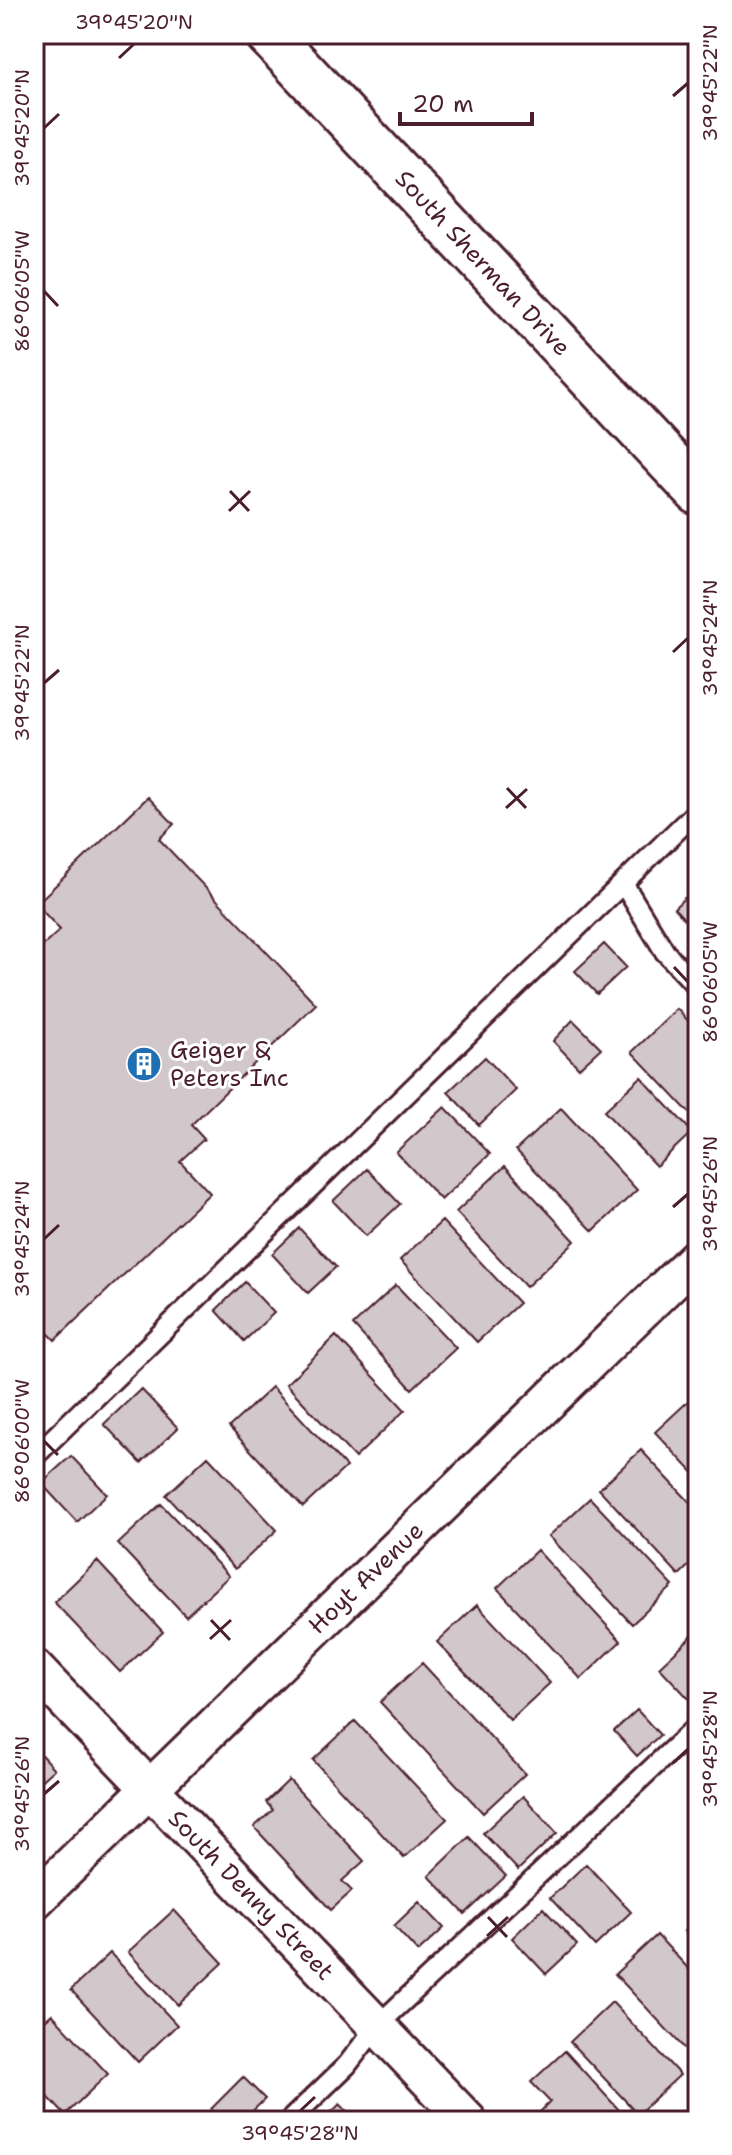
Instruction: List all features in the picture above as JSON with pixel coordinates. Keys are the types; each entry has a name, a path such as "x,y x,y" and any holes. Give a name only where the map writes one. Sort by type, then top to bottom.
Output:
{"main road":[{"name":"South Sherman Drive","path":"268,34 698,492"}],"street":[{"name":"Hoyt Avenue","path":"34,1901 698,1256"},
{"name":"South Denny Street","path":"34,1668 468,2121"}],"lane":[{"path":"34,1457 698,810"},
{"path":"623,883 665,952 698,988"},
{"path":"289,2121 347,2065 377,2026 698,1725"}],"building":[{"name":"Geiger & Peters Inc","path":"148,797 174,824 159,839 316,1004 191,1125 204,1139 180,1161 210,1193 55,1340 34,1319 34,954 60,930 36,904"},
{"path":"698,885 698,934 674,908"},
{"path":"604,944 626,967 597,994 575,971"},
{"path":"677,1009 698,1031 698,1122 632,1052"},
{"path":"573,1020 601,1048 579,1068 553,1041"},
{"path":"485,1057 516,1090 479,1125 448,1092"},
{"path":"641,1077 692,1132 656,1166 604,1111"},
{"path":"445,1107 490,1154 441,1200 396,1152"},
{"path":"561,1108 637,1190 593,1231 516,1150"},
{"path":"505,1166 575,1241 526,1287 456,1212"},
{"path":"367,1169 400,1204 366,1236 333,1201"},
{"path":"442,1221 519,1303 477,1342 400,1260"},
{"path":"299,1228 336,1267 308,1293 272,1254"},
{"path":"245,1282 274,1313 244,1341 216,1310"},
{"path":"396,1285 456,1348 412,1389 353,1325"},
{"path":"336,1336 405,1410 355,1458 286,1384"},
{"path":"272,1387 346,1467 303,1507 229,1427"},
{"path":"141,1389 178,1428 141,1463 104,1424"},
{"path":"698,1392 698,1478 655,1432"},
{"path":"641,1450 698,1511 698,1557 679,1575 599,1489"},
{"path":"71,1456 107,1494 77,1522 41,1483"},
{"path":"208,1456 277,1530 235,1569 166,1495"},
{"path":"590,1498 673,1586 632,1624 549,1536"},
{"path":"161,1504 229,1576 186,1616 118,1544"},
{"path":"537,1550 621,1641 581,1679 497,1588"},
{"path":"97,1561 163,1632 120,1672 54,1602"},
{"path":"477,1605 550,1683 510,1720 437,1642"},
{"path":"693,1635 698,1640 698,1696 692,1702 659,1667"},
{"path":"422,1663 525,1774 483,1813 380,1702"},
{"path":"637,1710 660,1735 637,1756 614,1731"},
{"path":"355,1721 447,1819 404,1858 313,1760"},
{"path":"34,1747 54,1769 34,1787"},
{"path":"289,1780 364,1861 342,1881 352,1891 331,1910 254,1827 273,1810 266,1802"},
{"path":"523,1796 557,1833 518,1870 483,1833"},
{"path":"469,1837 506,1876 465,1914 429,1876"},
{"path":"586,1864 631,1912 595,1946 550,1898"},
{"path":"419,1902 444,1928 418,1952 394,1926"},
{"path":"543,1908 577,1945 546,1974 512,1938"},
{"path":"174,1910 223,1963 178,2005 128,1952"},
{"path":"698,1918 698,1946 684,1931"},
{"path":"657,1935 698,1979 697,2062 615,1974"},
{"path":"110,1953 177,2025 138,2062 71,1990"},
{"path":"612,2002 680,2075 638,2114 570,2042"},
{"path":"52,2014 108,2074 65,2115 34,2082 34,2030"},
{"path":"565,2051 620,2111 609,2121 539,2121 535,2117 550,2102 531,2082"},
{"path":"243,2077 265,2099 242,2121 223,2121 211,2109"},
{"path":"340,2104 357,2121 322,2121"}],"place":[{"name":"Geiger & Peters Inc","path":"144,1064"}]}
